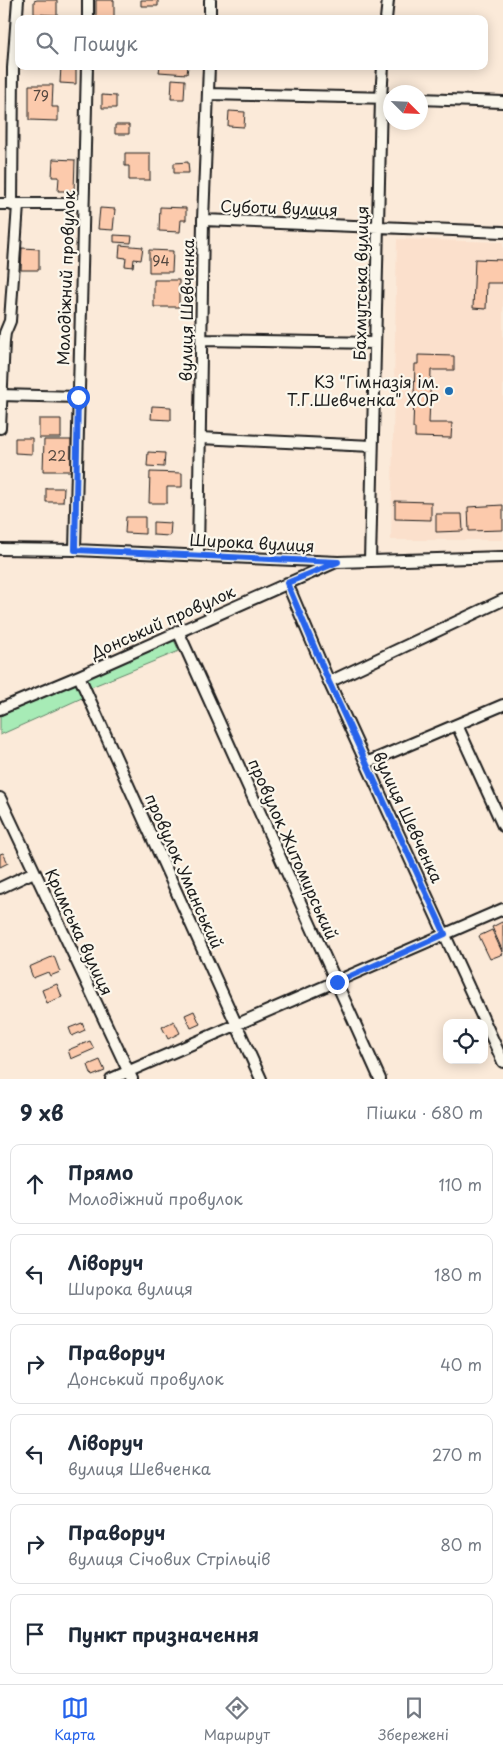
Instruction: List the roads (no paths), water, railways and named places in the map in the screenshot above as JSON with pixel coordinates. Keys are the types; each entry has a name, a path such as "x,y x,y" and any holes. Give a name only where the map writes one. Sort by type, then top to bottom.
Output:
{"street":[{"path":"17,15 18,0"},
{"path":"88,0 88,15"},
{"path":"210,0 210,15"},
{"path":"386,15 388,0"},
{"path":"0,428 4,337 10,321 15,205 13,68 15,41"},
{"name":"Молодіжний провулок","path":"75,550 87,70"},
{"name":"вулиця Шевченка","path":"198,555 203,220 209,70"},
{"name":"Бахмутська вулиця","path":"383,70 385,85"},
{"path":"209,94 383,98"},
{"path":"428,99 503,102"},
{"name":"Бахмутська вулиця","path":"370,561 377,227 384,130"},
{"path":"0,204 84,204"},
{"name":"Суботи вулиця","path":"203,220 503,232"},
{"path":"202,340 375,343"},
{"path":"1,395 78,397"},
{"path":"200,438 372,446"},
{"name":"Широка вулиця","path":"0,549 75,550 338,562 503,556"},
{"name":"Донський провулок","path":"0,709 80,676 178,631 338,562"},
{"name":"вулиця Шевченка","path":"287,583 329,682 503,1062"},
{"path":"329,682 503,600"},
{"name":"провулок Житомирський","path":"178,631 380,1079"},
{"name":"провулок Уманський","path":"80,676 261,1079"},
{"path":"366,763 503,705"},
{"path":"458,725 503,826"},
{"name":"Кримська вулиця","path":"0,798 130,1075"},
{"path":"0,888 34,872"},
{"path":"110,1079 130,1075 237,1024 503,909"}],"place":[{"name":"КЗ \"Гімназія ім. Т.Г.Шевченка\" ХОР","path":"449,391"}]}
